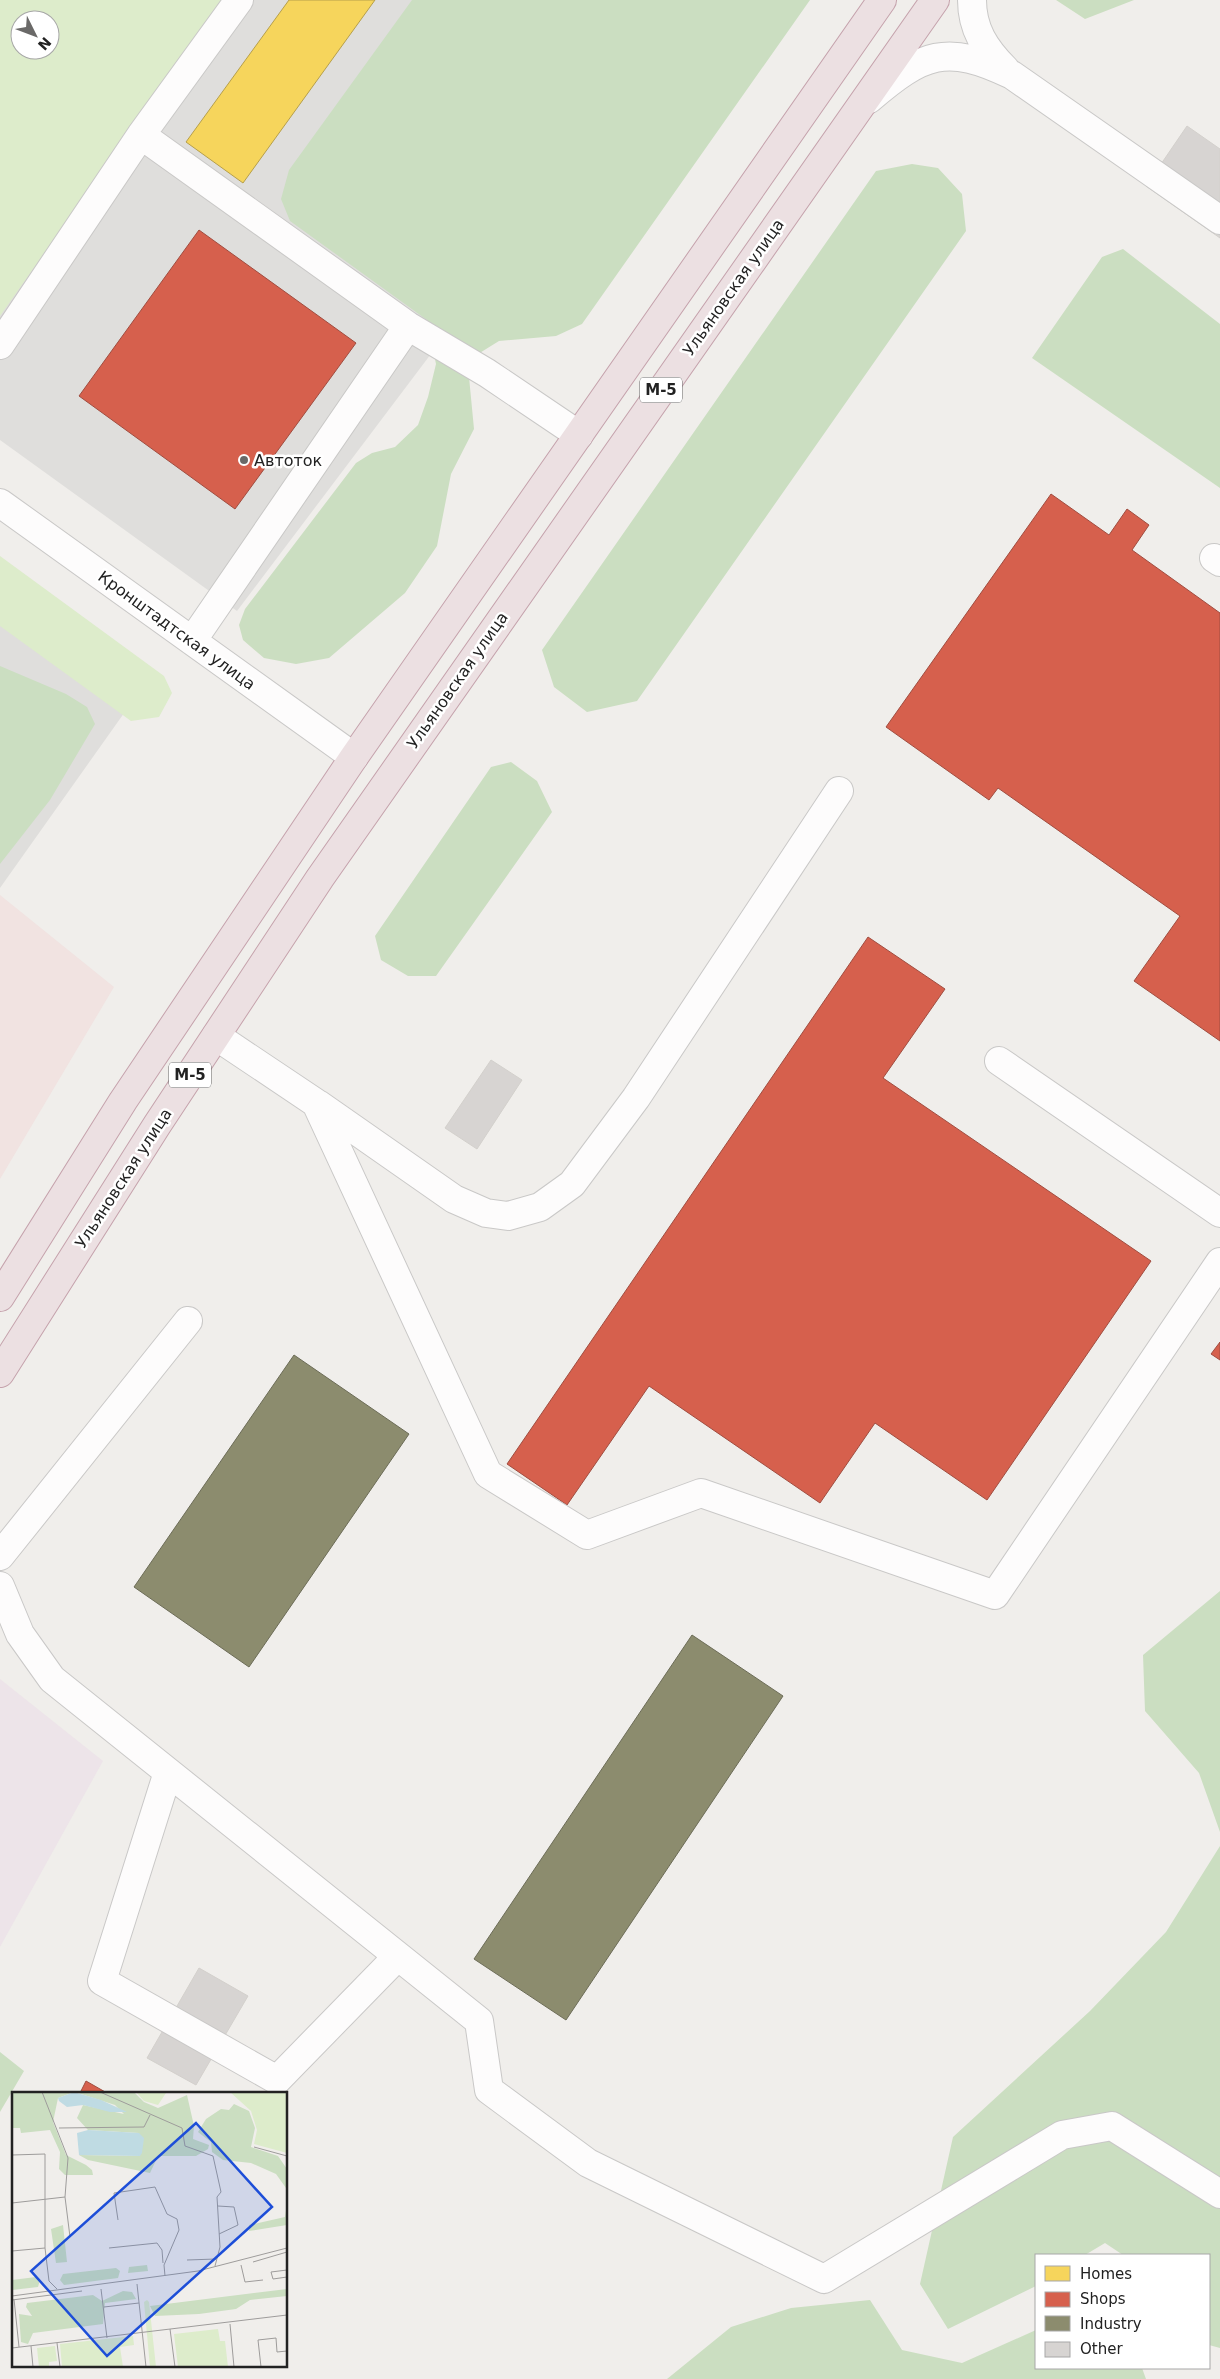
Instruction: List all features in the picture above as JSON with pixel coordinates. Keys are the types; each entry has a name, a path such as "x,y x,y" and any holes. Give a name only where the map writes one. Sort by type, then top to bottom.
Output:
{"highway":[{"name":"М-5","path":"0,1297 123,1101 354,757 882,0"},
{"name":"Ульяновская улица","path":"0,1373 216,1036 387,780 935,0"},
{"path":"354,757 387,780"}],"street":[{"path":"0,345 141,135 239,0"},
{"path":"972,0 974,26 983,43 1012,75"},
{"path":"858,109 908,68 929,58 949,55 968,57 1012,75 1220,220"},
{"path":"141,135 408,326 512,388 579,435"},
{"path":"192,641 408,326"},
{"name":"Кронштадтская улица","path":"0,503 354,757"},
{"path":"216,1036 454,1199 486,1213 508,1216 540,1207 572,1184 636,1098 839,791"},
{"path":"999,1061 1220,1213"},
{"path":"316,1103 488,1474 587,1535 701,1493 995,1595 1220,1262"},
{"path":"0,1556 188,1321"},
{"path":"0,1586 20,1634 52,1679 480,2021 489,2090 588,2163 824,2279 1062,2135 1112,2126 1220,2194"},
{"path":"168,1772 102,1981 277,2080 398,1956"}],"shaded area":[{"path":"0,0 698,0 237,611 0,440"},
{"path":"0,582 144,685 0,888"},
{"path":"0,895 114,987 0,1179"},
{"path":"0,1679 103,1761 0,1947"}],"green space":[{"path":"0,0 223,0 0,316"},
{"path":"412,0 810,0 582,324 556,336 499,341 478,354 469,377 474,429 451,474 437,546 405,593 329,658 296,664 264,658 243,640 239,625 245,609 356,463 372,453 395,447 418,425 428,397 436,364 427,320 290,221 281,199 289,170"},
{"path":"1056,0 1134,0 1085,19"},
{"path":"912,164 938,168 962,194 966,231 637,701 587,712 554,687 542,650 876,171"},
{"path":"1123,249 1220,324 1220,488 1032,358 1102,257"},
{"path":"0,556 164,676 172,693 159,717 131,721 0,626"},
{"path":"0,666 66,694 87,707 95,724 50,800 0,864"},
{"path":"511,762 537,781 552,812 436,976 408,976 381,960 375,936 491,767"},
{"path":"1220,1591 1220,1832 1199,1773 1145,1711 1143,1655"},
{"path":"1220,1846 1220,2348 1210,2345 1210,2254 1122,2254 1105,2243 1087,2254 1035,2254 1035,2286 948,2329 920,2284 953,2137 1090,2011 1166,1932"},
{"path":"0,2052 24,2071 0,2112"},
{"path":"870,2300 902,2350 962,2363 1035,2330 1035,2369 1142,2369 1146,2379 667,2379 731,2327 791,2308"}],"building: Homes":[{"path":"289,0 375,0 243,183 186,142"}],"building: Shops":[{"path":"199,230 356,343 235,509 79,396"},
{"path":"1051,494 1109,535 1127,509 1149,525 1132,550 1220,613 1220,1041 1134,981 1180,916 998,788 989,800 886,727"},
{"path":"868,937 945,989 883,1078 1151,1261 987,1500 875,1423 820,1503 649,1386 567,1505 507,1464"},
{"path":"1220,1342 1220,1360 1211,1354"},
{"path":"86,2081 105,2092 80,2092"}],"building: Industry":[{"path":"294,1355 409,1434 249,1667 134,1587"},
{"path":"692,1635 783,1696 566,2020 474,1959"}],"building: Other":[{"path":"1187,126 1220,149 1220,238 1146,186"},
{"path":"491,1060 522,1080 477,1149 445,1128"},
{"path":"199,1968 248,1996 196,2085 147,2058"}],"place":[{"name":"Автоток","path":"244,460"}]}
